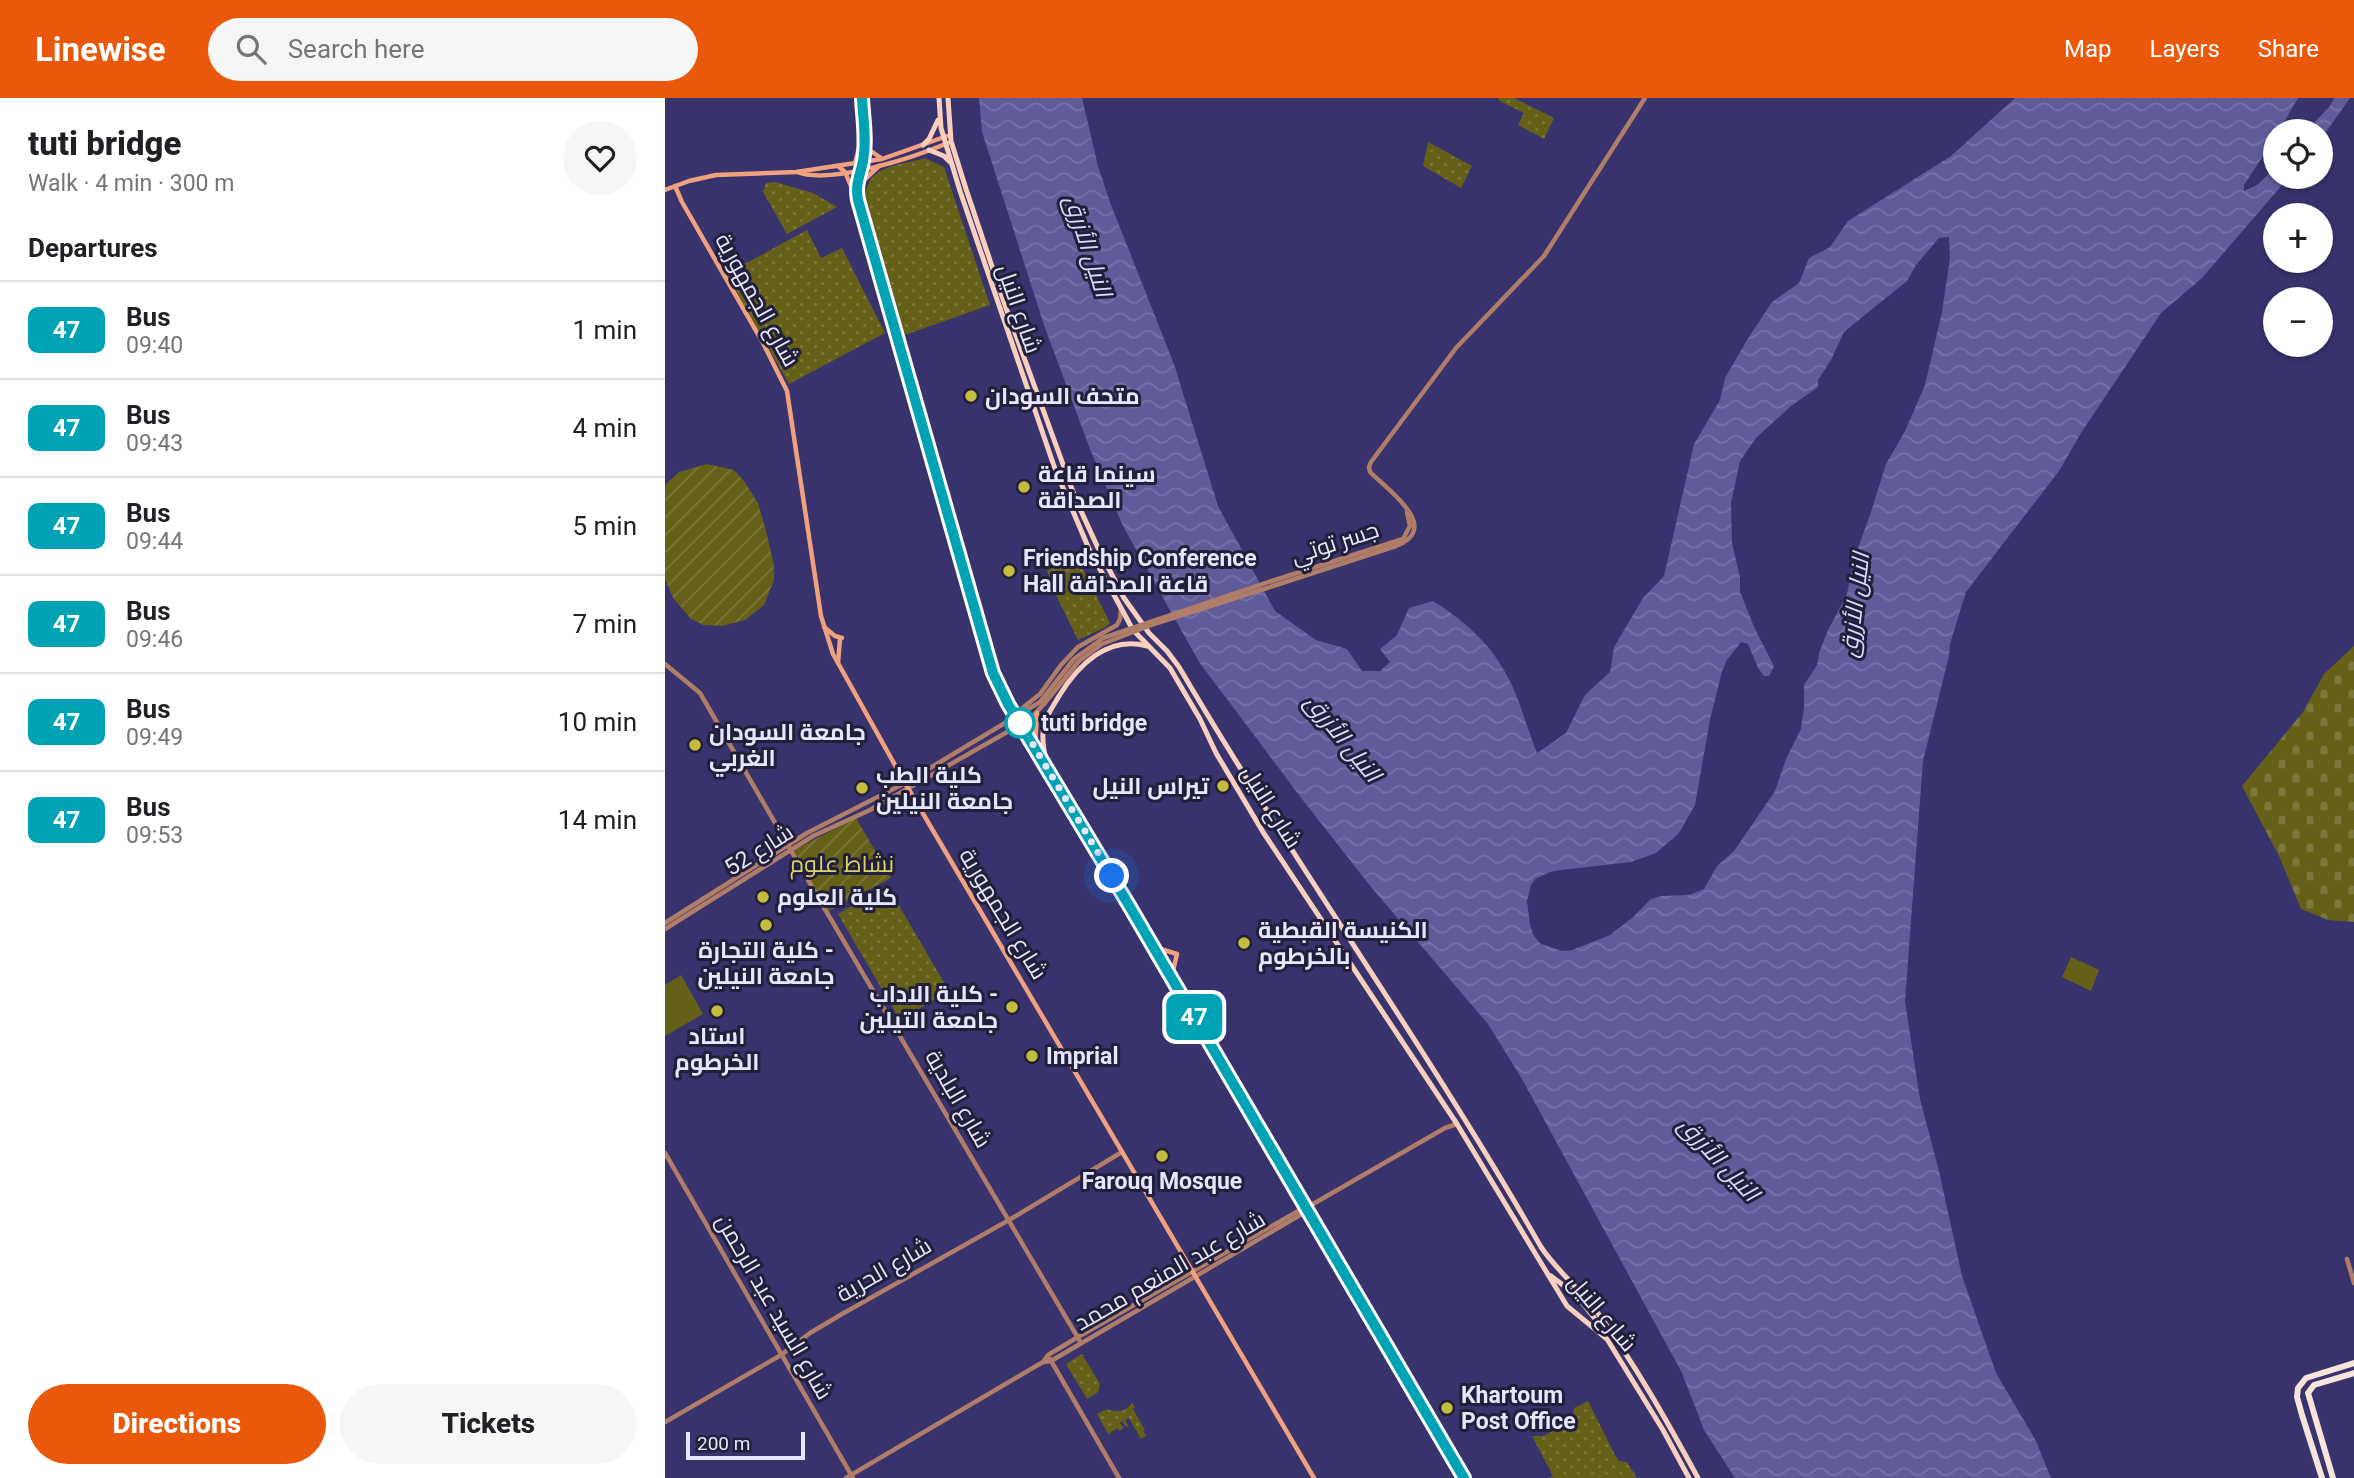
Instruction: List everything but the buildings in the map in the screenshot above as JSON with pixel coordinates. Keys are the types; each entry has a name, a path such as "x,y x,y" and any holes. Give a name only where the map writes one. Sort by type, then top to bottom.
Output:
{"highway":[{"path":"2322,1478 2297,1398 2298,1388 2306,1378 2354,1363"},
{"path":"2333,1478 2308,1393 2314,1385 2354,1373"}],"main road":[{"path":"858,202 856,187 865,146 862,98"},
{"name":"شارع النيل","path":"939,98 939,117 1029,380 1091,533 1131,608 1179,667 1495,1167 1550,1260 1587,1299 1610,1330 1698,1478"},
{"name":"شارع النيل","path":"948,98 947,139 951,163 963,190"},
{"path":"926,148 939,117"},
{"path":"855,163 858,145 864,132"},
{"path":"796,172 817,175 880,166 947,139"},
{"path":"865,146 882,159"},
{"path":"665,190 716,175 796,172 882,159 926,148 944,156 951,163"},
{"path":"838,166 845,172 858,202 993,673 1464,1478"},
{"path":"858,202 863,181 880,166"},
{"name":"شارع الجمهورية","path":"675,186 787,391 824,627 838,664 1314,1478"},
{"name":"شارع النيل","path":"1029,380 1046,442 1083,537 1133,630 1165,661 1175,676 1216,753 1263,832 1455,1122 1567,1306 1602,1334 1626,1369 1689,1478"},
{"path":"1046,442 1053,439"},
{"path":"1083,537 1091,533"},
{"path":"824,627 841,639 838,664"},
{"path":"1048,768 1043,738 1045,723 1066,684 1097,653 1122,644 1133,643 1151,647"},
{"path":"1035,748 1041,707"},
{"path":"1153,947 1177,954 1171,979"},
{"path":"1485,1169 1493,1171 1495,1167"},
{"path":"1546,1272 1576,1295 1604,1330 1610,1330"},
{"path":"1626,1369 1632,1364"}],"street":[{"name":"جسر توتي","path":"1041,707 1079,661 1107,641 1409,539 1414,529 1412,517 1404,505 1370,472 1371,462 1457,348 1544,256 1645,98"},
{"path":"1016,715 1039,694 1079,647 1117,625 1121,608"},
{"name":"شارع البلدية","path":"665,664 700,693 1081,1343"},
{"path":"1016,715 1041,707 1049,714"},
{"name":"شارع 52","path":"665,923 790,848 1020,723 1041,707"},
{"name":"شارع 52","path":"907,785 1016,715"},
{"name":"شارع 52","path":"665,929 790,848"},
{"name":"شارع عبد المنعم محمد","path":"850,1477 1455,1122"},
{"name":"شارع الحرية","path":"665,1422 781,1355 831,1320 1009,1220 1122,1152"},
{"name":"شارع السيد عبد الرحمن","path":"665,1153 850,1477"},
{"path":"2347,1259 2354,1283"},
{"name":"شارع عبد المنعم محمد","path":"1050,1358 1078,1337 1114,1321"},
{"path":"1050,1358 1119,1478"}],"green space":[{"path":"1514,98 1554,118 1544,139 1518,125 1524,113 1498,100"},
{"path":"1428,142 1472,166 1461,188 1423,166"},
{"path":"925,158 944,167 990,305 905,335 865,197 867,186 878,172"},
{"path":"775,182 813,193 837,207 787,234 763,192 766,183"},
{"path":"807,230 821,258 842,248 885,333 789,384 726,274"},
{"path":"707,464 734,470 744,481 758,503 774,565 774,580 764,605 745,620 722,626 703,625 691,619 673,598 665,579 665,485 679,472"},
{"path":"1078,559 1110,623 1078,640 1053,589 1047,570"},
{"path":"2354,646 2354,922 2328,920 2301,909 2279,856 2242,786 2303,712 2324,674"},
{"name":"نشاط علوم","path":"856,818 891,878 827,912 794,850"},
{"path":"887,885 949,991 900,1020 838,914"},
{"path":"2071,957 2099,970 2091,991 2062,977"},
{"path":"681,975 703,1014 665,1036 665,985"},
{"path":"1082,1354 1100,1384 1098,1392 1087,1399 1066,1364"},
{"path":"1588,1401 1615,1455 1619,1461 1627,1462 1637,1478 1550,1478 1553,1476 1532,1436 1543,1436 1572,1421 1574,1408"},
{"path":"1132,1403 1146,1436 1141,1439 1129,1418 1125,1420 1129,1426 1126,1427 1122,1421 1120,1423 1124,1428 1119,1431 1118,1428 1108,1434 1097,1414 1107,1409 1121,1411"}],"water":[{"name":"النيل الأزرق","path":"979,98 1082,98 1098,166 1111,205 1174,364 1218,506 1275,611 1316,640 1347,649 1362,671 1380,671 1390,662 1380,649 1397,635 1409,608 1433,601 1471,629 1500,663 1515,692 1537,753 1566,733 1585,695 1610,672 1614,647 1643,598 1664,576 1694,444 1720,400 1725,378 1747,340 1772,302 1799,283 1809,258 1830,247 1848,221 1951,156 2015,98 2298,98 2286,119 2263,119 2263,156 2244,185 2244,191 2263,179 2263,189 2279,189 2267,203 2263,203 2263,207 2202,278 2161,313 2081,433 2059,471 1966,592 1950,644 1923,761 1905,1001 1920,1099 1962,1276 1996,1373 2036,1441 2051,1478 1735,1478 1704,1430 1682,1373 1522,1079 1488,1024 1371,887 1199,662 1123,526 1090,449 1044,325 982,132","holes":["1949,237 1950,258 1942,312 1925,385 1905,431 1886,464 1854,559 1847,594 1827,632 1817,665 1804,685 1801,729 1786,759 1775,791 1734,851 1717,866 1704,889 1689,895 1651,899 1610,935 1572,950 1562,951 1541,944 1530,925 1527,901 1535,879 1561,870 1631,862 1656,853 1679,833 1695,805 1710,720 1727,660 1741,642 1748,644 1764,676 1769,676 1774,666 1740,592 1740,577 1732,543 1731,503 1740,461 1756,438 1791,406 1818,387 1818,380 1844,332 1907,281 1916,265 1939,238"]},
{"path":"2334,98 2350,98 2333,122 2333,119 2318,119"}],"bus line":[{"name":"47","path":"862,98 865,146 856,187 858,200 993,673 1008,704 1464,1478"}],"place":[{"name":"متحف السودان","path":"971,396"},
{"name":"سينما قاعة الصداقة","path":"1024,487"},
{"name":"Friendship Conference Hall قاعة الصداقة","path":"1009,571"},
{"name":"tuti bridge","path":"1020,723"},
{"name":"جامعة السودان الغربي","path":"695,745"},
{"name":"تيراس النيل","path":"1223,786"},
{"name":"كلية الطب جامعة النيلين","path":"862,788"},
{"name":"كلية العلوم","path":"763,897"},
{"name":"كلية التجارة - جامعة النيلين","path":"766,925"},
{"name":"الكنيسة القبطية بالخرطوم","path":"1244,943"},
{"name":"كلية الاداب - جامعة التيلين","path":"1012,1007"},
{"name":"استاد الخرطوم","path":"717,1011"},
{"name":"Imprial","path":"1032,1056"},
{"name":"Farouq Mosque","path":"1162,1156"},
{"name":"Khartoum Post Office","path":"1447,1408"}],"route":[{"path":"1020,723 1112,876"}]}
